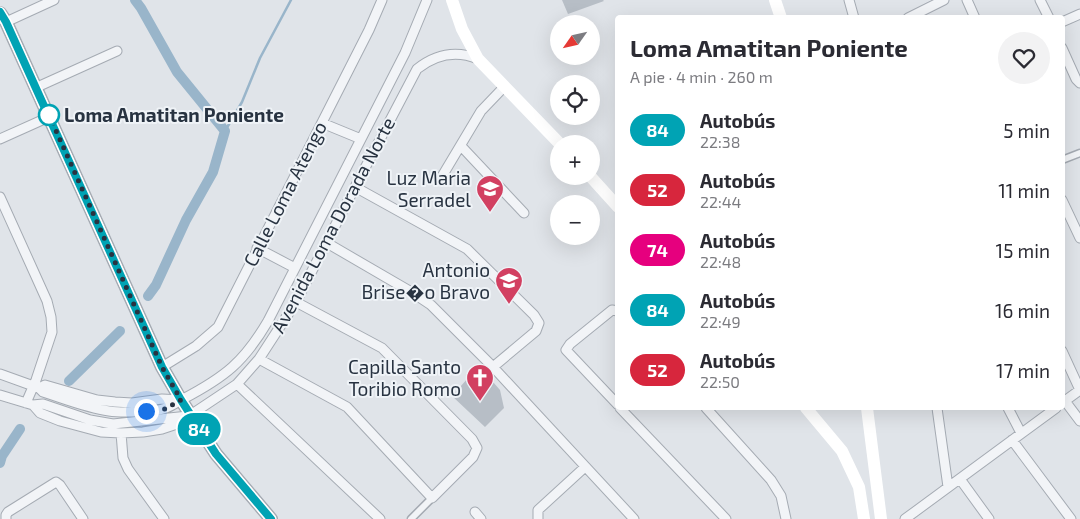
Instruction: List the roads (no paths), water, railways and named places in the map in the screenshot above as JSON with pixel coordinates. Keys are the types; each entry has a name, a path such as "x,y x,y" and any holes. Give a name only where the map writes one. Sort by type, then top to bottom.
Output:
{"main road":[{"path":"452,0 462,28 478,58 551,135"},
{"path":"775,0 780,15"},
{"path":"598,185 615,204"},
{"path":"867,410 881,519"},
{"path":"818,414 852,470 859,487 864,519"}],"street":[{"path":"54,0 3,17 162,367 216,454 271,519"},
{"name":"Calle Loma Atengo","path":"162,367 196,346 218,327 322,123 382,0"},
{"name":"Avenida Loma Dorada Norte","path":"0,374 36,387 43,392 94,409 128,412 165,409 216,380 232,368 258,338 268,321 405,53 427,0"},
{"path":"849,0 853,15"},
{"path":"914,15 944,0"},
{"path":"967,0 974,15"},
{"path":"1040,0 1048,15"},
{"path":"1065,21 1080,14"},
{"path":"35,88 117,51"},
{"name":"Avenida Loma Dorada Norte","path":"29,404 40,413 77,426 101,432 121,433 162,429 177,424 237,384 259,359 296,302 417,69 435,58 449,54 464,54 478,58"},
{"path":"1065,55 1076,79 1080,82"},
{"path":"441,178 481,111 504,87"},
{"path":"0,139 49,117"},
{"path":"322,123 361,139"},
{"path":"461,146 524,213"},
{"path":"1065,159 1080,152"},
{"path":"355,187 467,249 534,315 539,323 536,331 493,367"},
{"path":"0,197 47,301 51,317 52,332 29,404"},
{"path":"1065,206 1080,238"},
{"path":"327,243 431,305 493,367 634,519"},
{"path":"258,248 295,268"},
{"path":"296,302 382,348 472,439 477,448 473,457 411,519"},
{"path":"615,310 612,310 570,344 566,350 615,402"},
{"path":"1065,358 1080,390 1065,401"},
{"path":"259,359 346,407 432,498"},
{"path":"237,384 378,519"},
{"name":"Avenida Loma Dorada Norte","path":"0,395 29,404 43,404 90,420 113,424 191,415"},
{"path":"1065,403 1080,421"},
{"path":"623,410 726,519"},
{"path":"708,410 772,480 781,496 786,519"},
{"path":"937,410 948,488"},
{"path":"1009,410 1021,434"},
{"path":"905,519 1053,410"},
{"path":"121,433 123,458 128,469 164,519"},
{"path":"1012,440 1071,519"},
{"path":"537,518 538,510 585,467"},
{"path":"960,479 988,519"},
{"path":"6,517 56,482 83,519"}],"waterway":[{"path":"135,0 177,72 225,131 213,172 186,220 156,285 148,296"},
{"path":"225,131 242,102 260,58 291,0"},
{"path":"69,381 120,331"},
{"path":"0,463 2,456 20,429"}],"place":[{"name":"Loma Amatitan Poniente","path":"49,115"},
{"name":"Luz Maria Serradel","path":"490,213"},
{"name":"Antonio Brise�o Bravo","path":"509,305"},
{"name":"Capilla Santo Toribio Romo","path":"480,402"}]}
